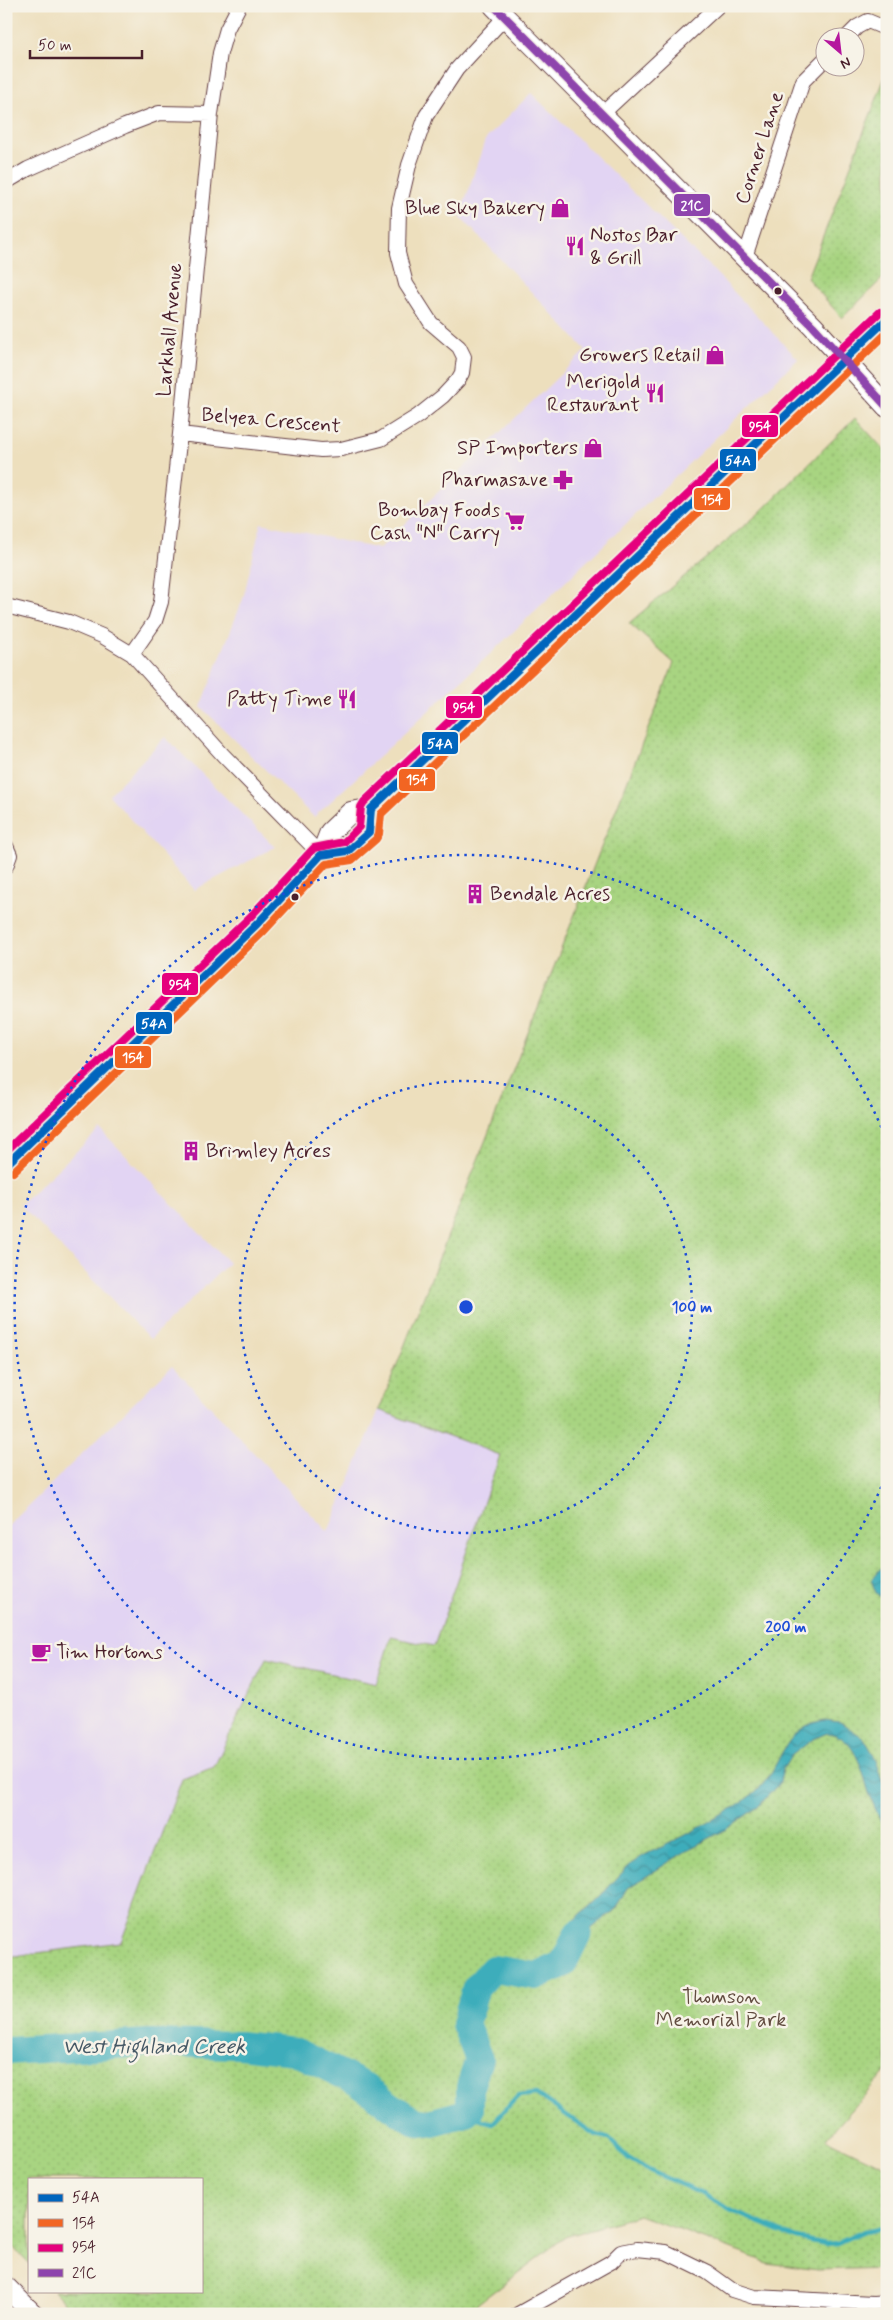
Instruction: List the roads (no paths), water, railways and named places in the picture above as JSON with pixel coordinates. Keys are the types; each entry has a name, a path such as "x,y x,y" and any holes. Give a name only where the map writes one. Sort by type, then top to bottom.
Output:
{"main road":[{"path":"500,12 745,257 887,407"},
{"path":"6,1165 257,924 321,855 330,832 351,812 371,809 887,319"},
{"path":"321,855 348,851 369,832 371,809"},
{"path":"6,2287 33,2314"}],"street":[{"name":"Larkhall Avenue","path":"132,654 155,621 161,602 180,434 211,114 220,52 227,29 239,6"},
{"path":"602,114 718,6"},
{"name":"Belyea Crescent","path":"180,434 321,450 341,450 381,439 418,416 458,380 464,367 464,357 459,347 431,323 406,284 398,253 399,208 409,165 426,116 457,68 500,12"},
{"path":"856,28 868,21 887,29"},
{"name":"Corner Lane","path":"745,257 803,81 816,68"},
{"path":"6,182 28,169 159,113 211,114"},
{"path":"6,606 69,622 102,636 132,654 223,755 321,855"},
{"path":"6,846 10,855 6,866"},
{"path":"518,2314 611,2262 621,2252 637,2249 666,2252 707,2272 732,2290 754,2297 835,2307 887,2302"}],"water":[{"path":"881,1568 887,1570 887,1603 876,1593 871,1580"},
{"path":"825,1720 840,1722 864,1738 874,1755 887,1791 887,1836 856,1756 845,1741 827,1733 813,1739 791,1756 783,1769 780,1782 758,1807 725,1830 691,1848 628,1888 616,1909 580,1938 572,1922 632,1863 703,1826 754,1793 764,1783 790,1740 810,1724"}],"waterway":[{"name":"West Highland Creek","path":"6,2051 150,2043 239,2045 294,2051 357,2082 404,2115 418,2122 429,2123 466,2113 470,2109 470,2087 479,2059 465,2024 476,1988 493,1969 536,1976 563,1964 578,1933"},
{"path":"466,2113 493,2123 518,2096 536,2094 594,2134 609,2139 628,2158 648,2170 700,2193 734,2212 797,2238 826,2244 838,2243 864,2231 887,2226"}],"place":[{"name":"Blue Sky Bakery","path":"560,208"},
{"name":"Nostos Bar & Grill","path":"575,246"},
{"name":"Growers Retail","path":"715,355"},
{"name":"Merigold Restaurant","path":"655,393"},
{"name":"SP Importers","path":"593,448"},
{"name":"Pharmasave","path":"563,480"},
{"name":"Bombay Foods Cash \"N\" Carry","path":"515,521"},
{"name":"Patty Time","path":"347,699"},
{"name":"Bendale Acres","path":"475,894"},
{"name":"Brimley Acres","path":"191,1151"},
{"name":"Tim Hortons","path":"41,1652"}],"park label":[{"name":"Thomson Memorial Park","path":"721,2008"}]}
